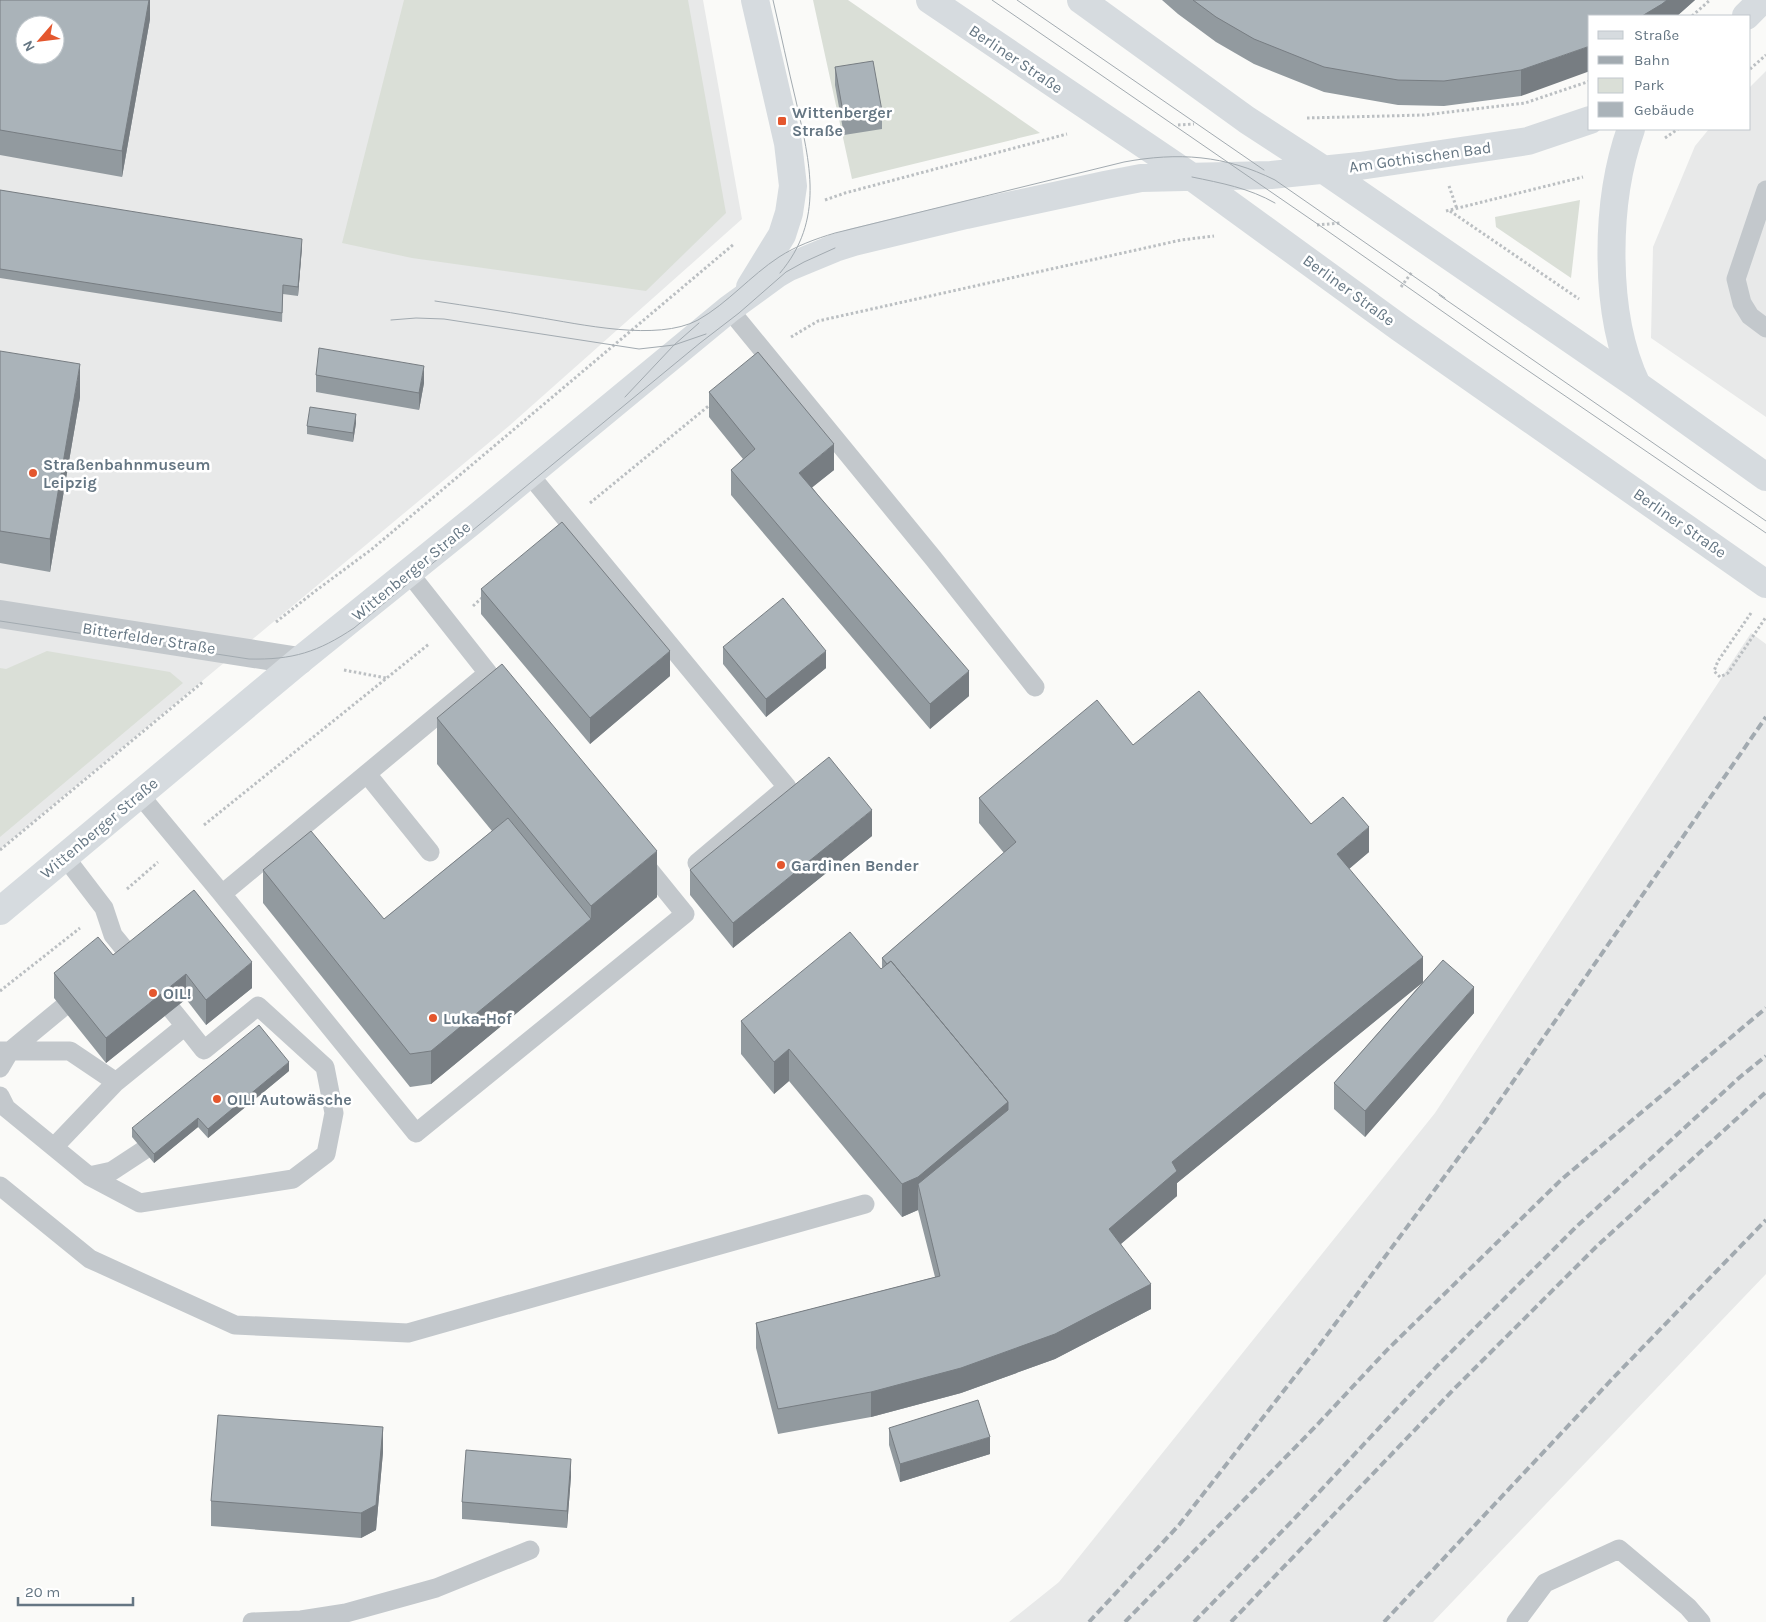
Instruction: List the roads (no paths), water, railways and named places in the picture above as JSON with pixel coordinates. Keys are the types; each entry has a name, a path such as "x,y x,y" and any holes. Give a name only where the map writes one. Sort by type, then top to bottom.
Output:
{"main road":[{"path":"735,304 760,273 782,235 789,213 793,186 788,143 755,0"},
{"name":"Berliner Straße","path":"930,0 1192,177 1382,314 1766,584"},
{"path":"1080,0 1247,120 1324,170 1394,220 1637,385 1766,477"},
{"path":"1747,15 1762,0"},
{"name":"Am Gothischen Bad","path":"1192,177 1246,176 1324,170 1505,145 1547,135 1588,121"},
{"path":"1630,130 1620,164 1612,224 1613,269 1623,347 1627,364 1637,385"},
{"name":"Wittenberger Straße","path":"0,911 299,661 409,573 735,304 789,267 834,248 854,242 966,215 1131,180 1165,176 1192,177"}],"street":[{"name":"Bitterfelder Straße","path":"0,614 299,661"}],"lane":[{"path":"1766,190 1736,279 1742,303 1750,316 1766,328"},
{"path":"735,304 1035,687"},
{"path":"529,474 787,788 697,863"},
{"path":"409,573 500,688"},
{"path":"222,894 488,672"},
{"path":"367,774 430,852"},
{"path":"139,794 416,1133 685,914 630,846"},
{"path":"64,857 104,908 113,935 135,962"},
{"path":"110,954 113,935"},
{"path":"0,1096 6,1108 89,1176 140,1203 293,1179 326,1154 334,1113 325,1067 282,1037 258,1006 204,1050 172,1010"},
{"path":"0,1068 5,1051 62,1008"},
{"path":"54,1147 116,1082 185,1026"},
{"path":"5,1051 70,1051 116,1082"},
{"path":"89,1176 112,1171 144,1150"},
{"path":"0,1186 90,1259 235,1325 408,1333 865,1204"},
{"path":"1516,1622 1545,1583 1619,1549 1688,1607 1701,1622"},
{"path":"252,1622 301,1620 346,1613 436,1588 530,1550"}],"tram line":[{"path":"773,0 806,147 810,190 809,212 803,232 794,253 780,273"},
{"path":"992,0 1766,533"},
{"path":"1017,0 1264,170"},
{"path":"435,301 596,327 640,331 662,330 698,320 729,298 758,272 779,257 799,246 820,238 1124,162 1163,157 1201,158 1219,161 1238,165 1275,180 1445,298"},
{"path":"1192,177 1245,190 1275,203"},
{"path":"0,621 249,659 279,658 317,649 354,628 739,313 786,272 835,248"},
{"path":"1439,295 1766,521"},
{"path":"391,320 416,318 444,319 639,349 674,345 706,334"},
{"path":"625,397 674,345 699,323"}],"railway":[{"path":"1089,1622 1179,1525 1318,1347 1485,1122 1766,717"},
{"path":"1125,1622 1316,1426 1388,1349 1562,1179 1766,1008"},
{"path":"1194,1622 1293,1520 1437,1366 1576,1227 1740,1077 1766,1056"},
{"path":"1231,1622 1454,1389 1597,1246 1766,1092"},
{"path":"1384,1622 1614,1377 1766,1220"}],"place":[{"name":"Wittenberger Straße","path":"782,121"},
{"name":"Straßenbahnmuseum Leipzig","path":"33,473"},
{"name":"Gardinen Bender","path":"781,865"},
{"name":"OIL!","path":"153,993"},
{"name":"Luka-Hof","path":"433,1018"},
{"name":"OIL! Autowäsche","path":"217,1099"}]}
